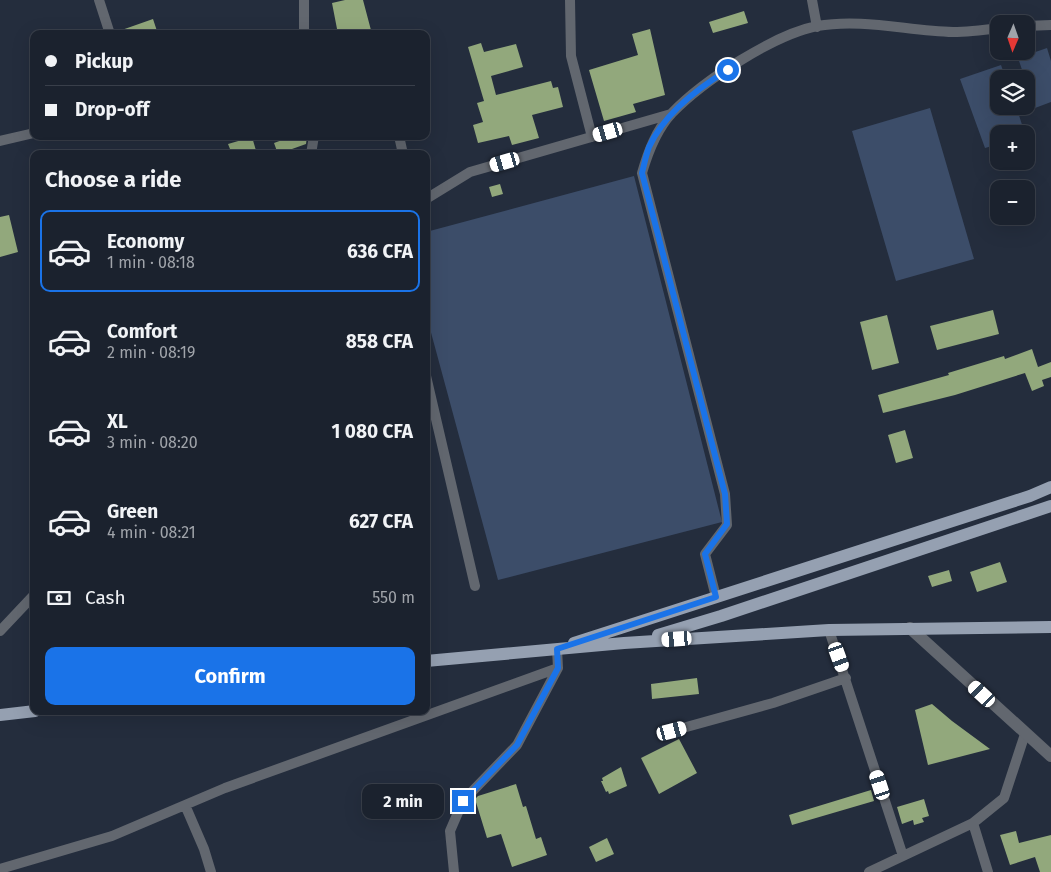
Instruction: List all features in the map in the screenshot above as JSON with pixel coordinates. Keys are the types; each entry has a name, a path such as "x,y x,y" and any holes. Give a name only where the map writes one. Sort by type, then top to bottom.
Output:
{"main road":[{"path":"557,649 1030,496 1051,487"},
{"path":"624,643 722,616 1051,506"},
{"path":"716,597 725,631 730,635"},
{"path":"430,661 730,635 829,630 1051,627"},
{"path":"0,715 30,712"}],"street":[{"path":"99,0 109,30"},
{"path":"304,0 304,30"},
{"path":"570,0 571,56 592,137"},
{"path":"812,0 817,26"},
{"path":"716,597 705,554 727,524 725,494 642,173 649,147 672,114 713,78 771,43 817,26 873,24 953,32 990,29"},
{"path":"1035,25 1051,24"},
{"path":"430,197 470,172 672,114"},
{"path":"0,141 30,134"},
{"path":"430,393 475,586"},
{"path":"0,631 30,599"},
{"path":"910,628 1051,756"},
{"path":"829,630 903,856"},
{"path":"454,872 450,831 463,801 517,745 558,668 557,649"},
{"path":"430,714 558,668"},
{"path":"672,731 773,703 846,678"},
{"path":"0,869 112,836 225,788 428,715"},
{"path":"869,872 973,823 1004,798 1025,734"},
{"path":"185,805 204,849 211,872"},
{"path":"973,823 988,872"}],"shaded area":[{"path":"1047,48 1051,61 1051,102 1035,108 1035,70 1022,70 1019,60 1035,60 1035,52"},
{"path":"1001,65 1003,70 990,70 990,115 1019,115 1022,125 990,125 990,147 985,148 960,79"},
{"path":"930,108 974,259 896,281 852,131"},
{"path":"634,176 722,522 498,580 430,329 430,231"}],"building":[{"path":"345,0 363,0 371,30 337,30 332,3"},
{"path":"744,11 748,23 713,33 709,22"},
{"path":"153,19 157,30 122,30"},
{"path":"650,29 665,95 633,104 636,112 604,121 589,70 638,55 632,34"},
{"path":"481,43 484,52 516,44 523,67 491,76 496,95 551,81 553,88 558,87 563,107 532,115 539,138 512,145 509,136 478,143 473,125 483,122 477,103 484,101 468,47"},
{"path":"242,140 253,140 256,150 230,150 228,144"},
{"path":"282,140 306,140 306,144 289,150 277,150 274,143"},
{"path":"500,184 503,194 492,197 489,187"},
{"path":"9,215 18,252 0,257 0,217"},
{"path":"993,310 999,334 937,350 930,326"},
{"path":"887,315 899,363 872,370 860,322"},
{"path":"1032,349 1038,367 1051,362 1051,377 1042,380 1044,386 1032,391 1025,373 955,395 883,413 878,395 949,375 948,373 1004,356 1005,359"},
{"path":"905,430 913,458 896,463 888,435"},
{"path":"1000,562 1007,582 977,592 970,572"},
{"path":"949,570 952,581 932,587 928,576"},
{"path":"697,678 699,694 652,699 651,684"},
{"path":"932,704 990,749 928,765 915,710"},
{"path":"679,739 697,773 659,794 641,758"},
{"path":"621,767 627,786 609,794 608,791 606,792 601,781 603,781 602,778"},
{"path":"516,784 523,807 526,806 536,839 541,837 547,855 512,867 501,834 487,838 475,799 478,796"},
{"path":"871,790 874,801 792,825 789,815"},
{"path":"924,799 929,816 922,818 924,822 914,825 913,820 902,824 897,807"},
{"path":"1016,831 1019,843 1051,835 1051,872 1040,872 1035,857 1010,865 1000,835"},
{"path":"607,838 614,854 596,862 589,847"}],"route":[{"path":"463,801 517,745 558,668 557,649 716,597 705,554 727,524 725,494 642,173 649,147 672,114 713,78 728,70"}]}
